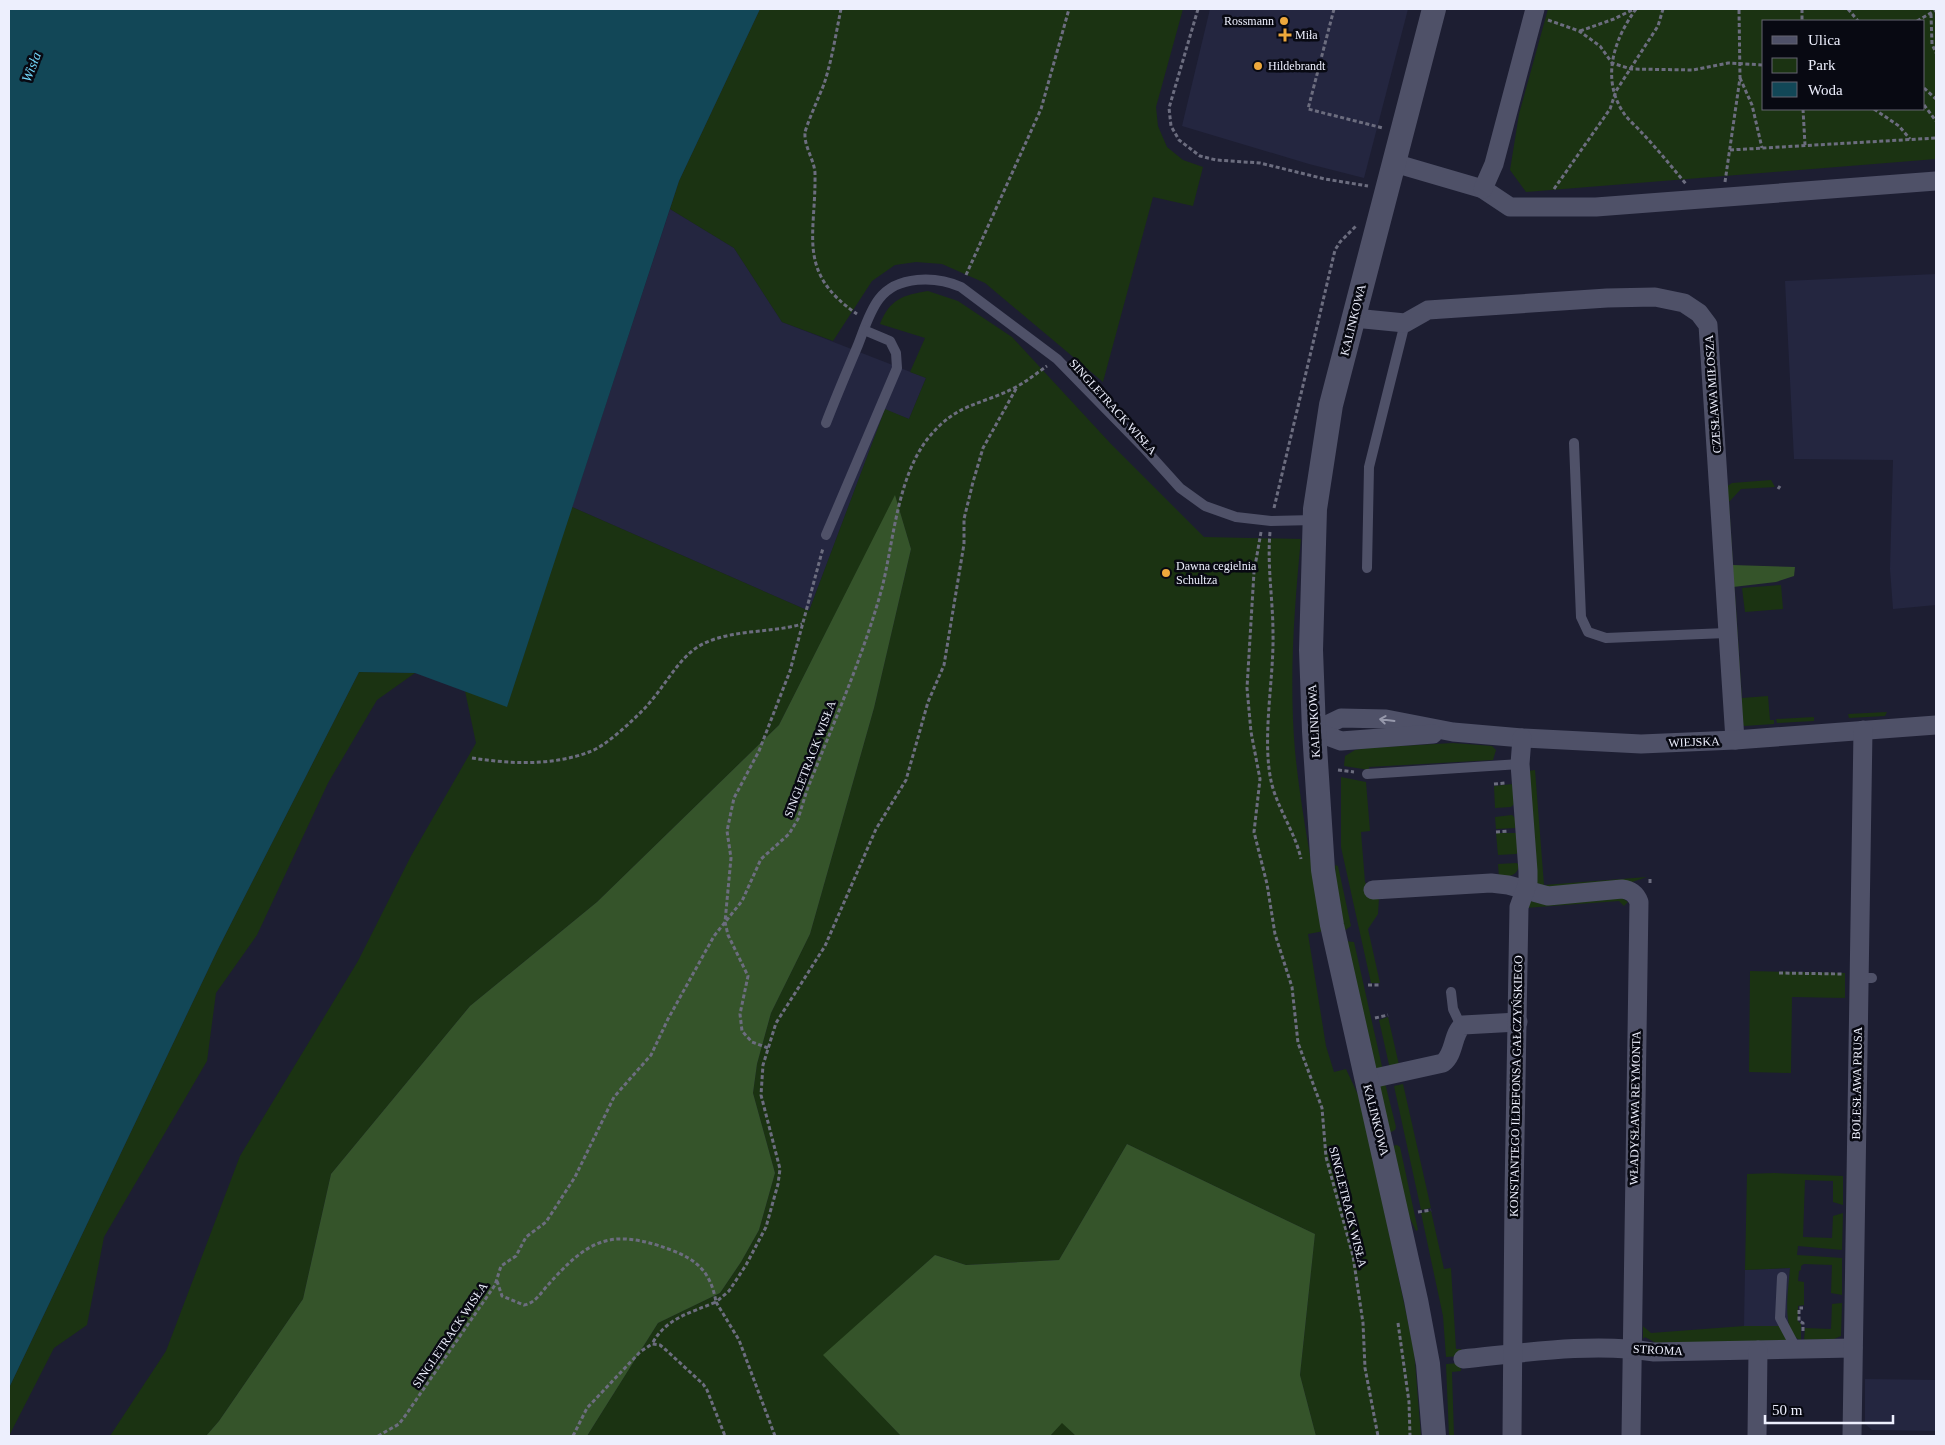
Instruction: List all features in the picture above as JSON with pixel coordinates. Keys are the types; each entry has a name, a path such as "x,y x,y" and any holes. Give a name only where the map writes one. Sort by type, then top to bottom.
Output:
{"street":[{"name":"KALINKOWA","path":"1434,9 1331,404 1314,520 1311,630 1314,731 1323,870 1332,925 1418,1309 1428,1364 1434,1436"},
{"path":"1483,189 1494,164 1534,12"},
{"path":"1394,163 1483,189 1510,207 1596,207 1936,181"},
{"name":"CZESŁAWA MIŁOSZA","path":"1405,323 1428,310 1607,298 1655,297 1684,303 1700,312 1708,325 1726,633 1735,740"},
{"path":"1354,318 1405,323"},
{"name":"WIEJSKA","path":"1314,731 1341,740 1384,739 1453,732 1522,738 1641,744 1735,740 1936,724"},
{"name":"BOLESŁAWA PRUSA","path":"1852,1436 1863,730"},
{"name":"KONSTANTEGO ILDEFONSA GAŁCZYŃSKIEGO","path":"1512,1436 1519,907 1525,890 1528,871 1520,764 1522,738"},
{"name":"WŁADYSŁAWA REYMONTA","path":"1373,890 1491,883 1508,885 1548,896 1627,890 1634,893 1639,902 1631,1436"},
{"path":"1366,1080 1443,1064 1448,1058 1461,1026 1518,1022"},
{"name":"STROMA","path":"1463,1359 1632,1348 1653,1352 1853,1348"},
{"path":"1757,1436 1758,1350"}],"lane":[{"path":"826,423 879,298 890,290 908,282 922,279 946,281 960,288 1057,359 1131,433 1180,488 1205,506 1236,517 1262,520 1314,520"},
{"path":"1368,568 1369,467 1405,323"},
{"path":"826,535 897,368 896,353 890,341 866,326"},
{"path":"1574,443 1581,617 1588,632 1606,638 1726,633"},
{"path":"1367,774 1520,764"},
{"path":"1451,992 1453,1010 1461,1026"},
{"path":"1782,1277 1780,1318 1797,1350"}],"path":[{"path":"841,9 826,81 805,133 816,172 811,245 815,267 828,287 866,326"},
{"path":"960,288 1041,109 1069,9"},
{"path":"1198,9 1169,108 1171,126 1179,140 1189,149 1208,158 1260,163 1325,179 1374,188"},
{"path":"1334,9 1308,109 1389,130"},
{"path":"1579,31 1636,9"},
{"path":"1636,9 1618,38 1612,63 1611,82 1615,98 1624,114 1690,189 1695,199"},
{"path":"1549,207 1553,191 1610,109 1616,91 1658,26 1663,9"},
{"path":"1723,197 1740,78 1739,9"},
{"path":"1848,9 1857,20"},
{"path":"1919,20 1936,10"},
{"path":"1534,12 1579,31 1600,46 1612,63 1631,69 1693,70 1728,63 1762,65"},
{"path":"1930,14 1932,44 1936,53"},
{"path":"1931,30 1936,30"},
{"path":"1740,78 1752,105 1762,148"},
{"path":"1925,89 1936,99"},
{"path":"1925,106 1936,121"},
{"path":"1803,110 1806,146"},
{"path":"1875,110 1899,126 1910,139"},
{"path":"1730,150 1936,138"},
{"name":"SINGLETRACK WISŁA","path":"378,1436 399,1424 496,1280 501,1266 516,1256 526,1237 546,1222 575,1177 614,1097 650,1055 714,936 742,900 761,859 789,834 798,819 806,790 882,586 897,515 920,452 929,438 953,414 966,406 1017,387 1057,359"},
{"path":"573,1436 587,1408 640,1352 652,1344 659,1331 671,1321 716,1302 729,1291 746,1265 766,1227 778,1184 780,1169 761,1095 763,1066 768,1048 776,1023 825,946 876,829 906,780 928,702 944,665 964,544 964,519 982,448 1017,387"},
{"name":"SINGLETRACK WISŁA","path":"1262,520 1254,572 1247,688 1250,732 1260,780 1254,832 1267,884 1275,934 1292,987 1298,1043 1322,1108 1326,1158 1353,1256 1363,1323 1365,1368 1378,1436"},
{"path":"768,1048 752,1042 742,1031 740,1014 748,976 728,935 725,922 731,858 727,831 734,798 759,751 790,671 826,535"},
{"path":"472,758 507,764 557,759 590,752 614,735 644,709 693,650 720,638 756,630 785,630 803,624"},
{"path":"1650,877 1650,883"},
{"path":"1779,973 1860,977"},
{"path":"1368,984 1381,985"},
{"path":"1376,1018 1388,1015"},
{"path":"1418,1212 1431,1210"},
{"path":"496,1280 502,1296 520,1304 528,1304 534,1301 571,1260 587,1248 619,1238 632,1238 661,1246 690,1259 708,1276 716,1302 739,1340 774,1436"},
{"path":"1398,1320 1409,1402 1410,1436"},
{"path":"652,1344 660,1345 703,1384 726,1436"}],"shaded area":[{"path":"1210,9 1408,9 1364,178 1309,164 1182,126"},
{"path":"670,209 734,248 782,322 926,378 909,419 885,410 809,611 572,507"},
{"path":"1936,274 1936,605 1893,609 1890,569 1893,460 1794,459 1785,281"},
{"path":"1790,1268 1788,1326 1744,1326 1745,1270"},
{"path":"1865,1379 1936,1380 1936,1431 1872,1430 1865,1424"}],"green space":[{"path":"760,9 1183,9 1156,107 1158,126 1167,147 1183,160 1203,167 1193,206 1153,197 1103,382 985,283 942,264 916,262 895,265 872,281 833,341 782,322 734,248 670,209 679,181"},
{"path":"1548,9 1936,9 1936,159 1526,192 1510,170 1519,114"},
{"path":"928,291 958,301 1012,337 1111,444 1204,537 1301,539 1293,645 1293,725 1301,796 1324,931 1308,934 1326,1046 1334,1072 1346,1069 1361,1101 1414,1350 1421,1436 1316,1436 1300,1375 1315,1234 1127,1144 1059,1260 966,1265 935,1255 824,1355 901,1436 587,1436 658,1323 720,1293 741,1262 759,1230 775,1173 753,1093 757,1064 771,1013 810,934 874,708 911,549 895,496 779,725 597,902 470,1006 331,1174 303,1299 219,1421 206,1436 110,1436 166,1351 240,1156 358,961 411,856 476,743 465,691 507,706 572,507 809,611 885,409 909,419 926,378 910,372 925,338 880,324 888,309 898,300 911,294"},
{"path":"1771,480 1775,487 1741,489 1729,502 1742,698 1768,696 1770,720 1774,720 1774,724 1744,726 1742,723 1726,487 1732,483"},
{"path":"895,495 911,549 874,708 810,934 771,1013 757,1064 753,1093 775,1173 759,1230 741,1262 720,1293 658,1323 587,1436 206,1436 219,1421 303,1299 331,1174 470,1006 597,902 779,725"},
{"path":"1732,565 1795,567 1794,576 1776,582 1733,587"},
{"path":"1781,585 1783,609 1745,612 1742,588"},
{"path":"359,672 415,673 377,700 328,783 257,935 216,993 207,1061 104,1237 87,1325 54,1348 9,1436 9,1388 218,949"},
{"path":"1887,712 1885,716 1849,718 1848,714"},
{"path":"1814,717 1814,721 1777,723 1776,719"},
{"path":"1453,743 1492,746 1496,750 1493,760 1369,767 1369,770 1344,766 1345,756 1355,750"},
{"path":"1535,770 1544,885 1647,877 1632,882 1544,889 1537,883 1528,771"},
{"path":"1341,777 1366,782 1370,831 1361,832 1365,882 1375,898 1379,898 1378,914 1368,929 1380,983 1371,983 1341,847"},
{"path":"1513,784 1514,804 1511,807 1495,808 1494,786"},
{"path":"1512,815 1515,818 1516,828 1496,829 1495,817"},
{"path":"1496,833 1517,833 1519,852 1516,854 1498,855"},
{"path":"1517,863 1519,865 1518,869 1514,874 1499,877 1498,864"},
{"path":"1335,865 1338,866 1351,926 1344,931 1337,902"},
{"path":"1622,898 1628,902 1624,906 1619,901 1525,908 1527,899 1541,904"},
{"path":"1345,941 1354,942 1383,1071 1375,1071"},
{"path":"1750,971 1845,973 1845,998 1792,997 1791,1073 1749,1072"},
{"path":"1388,1017 1399,1065 1390,1069 1379,1020"},
{"path":"1384,1079 1396,1127 1395,1130 1389,1133 1378,1080"},
{"path":"1403,1084 1431,1208 1421,1210 1394,1086"},
{"path":"1127,1144 1315,1234 1300,1375 1316,1436 1076,1436 1062,1423 1050,1436 901,1436 823,1355 935,1255 966,1265 1059,1260"},
{"path":"1397,1145 1400,1147 1418,1230 1416,1231 1406,1210 1392,1146"},
{"path":"1774,1173 1843,1176 1843,1205 1833,1202 1833,1181 1805,1180 1803,1237 1832,1238 1833,1216 1843,1213 1842,1250 1798,1246 1797,1255 1842,1258 1842,1295 1831,1293 1832,1265 1804,1264 1801,1266 1798,1281 1804,1282 1804,1305 1798,1306 1798,1321 1801,1324 1801,1340 1794,1336 1788,1320 1790,1268 1745,1270 1747,1174"},
{"path":"1431,1211 1444,1269 1451,1268 1456,1349 1461,1349 1462,1356 1446,1357 1443,1316 1421,1213"},
{"path":"1842,1303 1841,1336 1834,1339 1804,1340 1805,1328 1831,1329 1832,1304"},
{"path":"1643,1326 1651,1333 1744,1326 1779,1326 1788,1341 1656,1343 1645,1337 1643,1339"},
{"path":"1460,1363 1461,1371 1452,1372 1454,1436 1449,1436 1446,1364"},
{"path":"1062,1422 1076,1436 1050,1436"}],"water":[{"name":"Wisła","path":"9,9 760,9 679,181 507,707 415,673 359,672 218,949 9,1388"}],"place":[{"name":"Rossmann","path":"1284,21"},
{"name":"Miła","path":"1285,35"},
{"name":"Hildebrandt","path":"1258,66"},
{"name":"Dawna cegielnia Schultza","path":"1166,573"}]}
